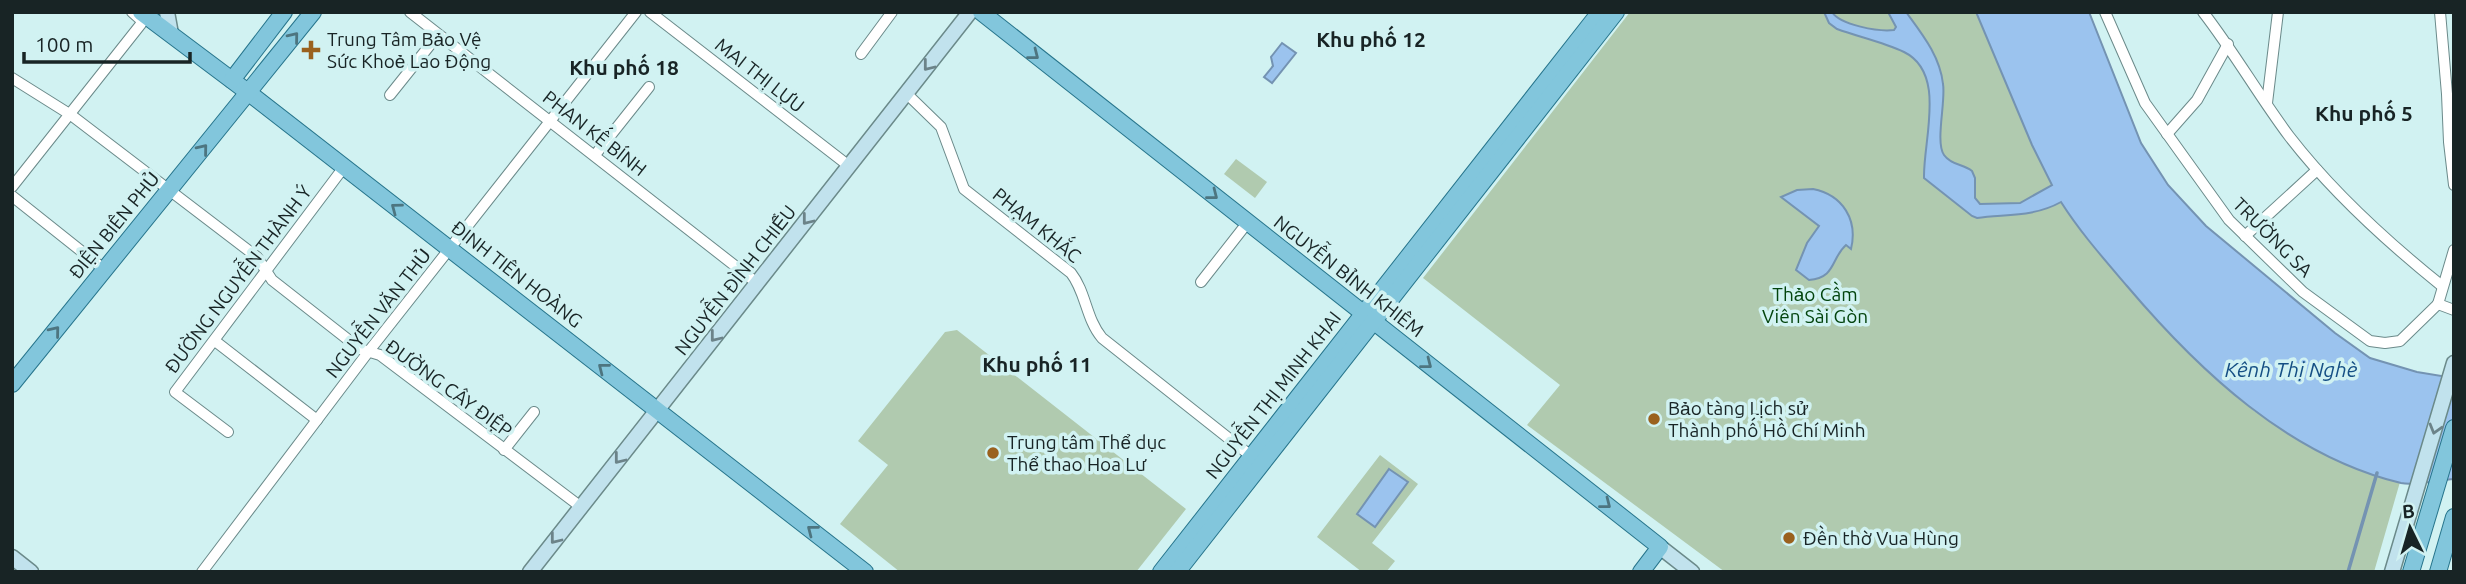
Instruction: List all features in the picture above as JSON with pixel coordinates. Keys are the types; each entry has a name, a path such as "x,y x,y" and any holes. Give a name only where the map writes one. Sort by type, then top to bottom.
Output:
{"main road":[{"path":"167,12 171,34"},
{"path":"232,80 284,12"},
{"name":"ĐIỆN BIÊN PHỦ","path":"12,384 313,12"},
{"name":"NGUYỄN ĐÌNH CHIỂU","path":"530,572 970,12"},
{"name":"NGUYỄN BỈNH KHIÊM","path":"981,12 1692,572"},
{"name":"NGUYỄN THỊ MINH KHAI","path":"1527,116 1600,12"},
{"name":"NGUYỄN THỊ MINH KHAI","path":"1161,572 1213,515 1527,116 1616,12"},
{"name":"ĐINH TIÊN HOÀNG","path":"141,16 171,34 249,93 866,572"},
{"path":"256,47 263,58 274,61"},
{"path":"2392,572 2454,363"},
{"path":"2412,572 2454,428"},
{"name":"NGUYỄN THỊ MINH KHAI","path":"1177,572 1213,515"},
{"path":"2438,572 2454,517"},
{"path":"1641,572 1661,547"},
{"path":"12,557 30,572"}],"street":[{"name":"ĐINH TIÊN HOÀNG","path":"132,12 141,16"},
{"name":"PHAN KẾ BÍNH","path":"410,12 757,283"},
{"name":"NGUYỄN VĂN THỦ","path":"202,572 369,351 636,12"},
{"name":"MAI THỊ LỰU","path":"650,12 849,166"},
{"path":"861,54 892,12"},
{"name":"TRƯỜNG SA","path":"2105,12 2145,103 2229,220 2303,292 2370,341 2385,343 2400,341 2438,304"},
{"path":"2203,12 2228,44 2288,134 2317,170 2374,230 2442,286"},
{"path":"2267,103 2278,12"},
{"path":"2440,12 2454,185"},
{"path":"12,187 141,24 141,16"},
{"path":"390,95 438,35"},
{"path":"2167,134 2197,100 2228,44"},
{"name":"ĐƯỜNG CÂY ĐIỆP","path":"12,78 71,115 257,257 272,280 360,349 380,355 580,507"},
{"path":"595,155 649,87"},
{"name":"PHẠM KHẮC","path":"906,93 941,127 964,189 1071,273 1093,325 1102,338 1256,460"},
{"name":"ĐƯỜNG NGUYỄN THÀNH Ý","path":"228,432 175,392 344,167"},
{"path":"2245,236 2317,170"},
{"path":"12,195 104,270"},
{"path":"1201,282 1248,222"},
{"path":"2454,250 2438,304 2454,310"},
{"path":"215,341 317,420"},
{"path":"504,450 534,412"}],"green space":[{"name":"Thảo Cầm Viên Sài Gòn","path":"1630,12 1976,12 2032,145 2061,201 2095,248 2154,318 2254,411 2343,463 2400,482 2374,572 1725,572 1527,425 1560,385 1423,278"},
{"path":"1236,159 1267,182 1255,198 1224,174"},
{"name":"Trung tâm Thể dục Thể thao Hoa Lư","path":"957,330 1186,509 1136,572 900,572 840,524 888,465 858,441 945,332"},
{"path":"1380,455 1418,484 1372,543 1395,561 1386,572 1362,572 1317,537"}],"water":[{"name":"Kênh Thị Nghè","path":"1824,12 1832,12 1843,21 1860,27 1894,30 1896,27 1888,12 1906,12 1929,46 1941,74 1944,91 1941,149 1950,161 1972,171 1975,178 1975,198 1980,204 2020,203 2052,185 2032,145 1976,12 2089,12 2141,143 2168,185 2206,226 2335,333 2370,358 2417,372 2454,378 2454,479 2401,483 2360,470 2321,453 2284,431 2216,379 2184,349 2101,255 2061,202 2030,213 1977,218 1972,216 1924,178 1929,91 1925,75 1917,62 1896,48 1837,29 1829,23"},
{"path":"1282,43 1296,53 1272,83 1264,77 1273,66 1271,57"},
{"path":"1813,189 1833,197 1846,210 1853,238 1851,249 1846,245 1841,250 1824,276 1809,280 1796,270 1807,243 1819,226 1781,197 1797,190"},
{"path":"1389,469 1408,482 1375,527 1357,514"}],"waterway":[{"path":"2348,572 2377,473"}],"place":[{"name":"Trung Tâm Bảo Vệ Sức Khoẻ Lao Động","path":"311,50"},
{"name":"Bảo tàng Lịch sử Thành phố Hồ Chí Minh","path":"1654,419"},
{"name":"Trung tâm Thể dục Thể thao Hoa Lư","path":"993,453"},
{"name":"Đền thờ Vua Hùng","path":"1789,538"}],"district":[{"name":"Khu phố 12","path":"1371,39"},
{"name":"Khu phố 18","path":"624,67"},
{"name":"Khu phố 5","path":"2364,113"},
{"name":"Khu phố 11","path":"1037,364"}]}
